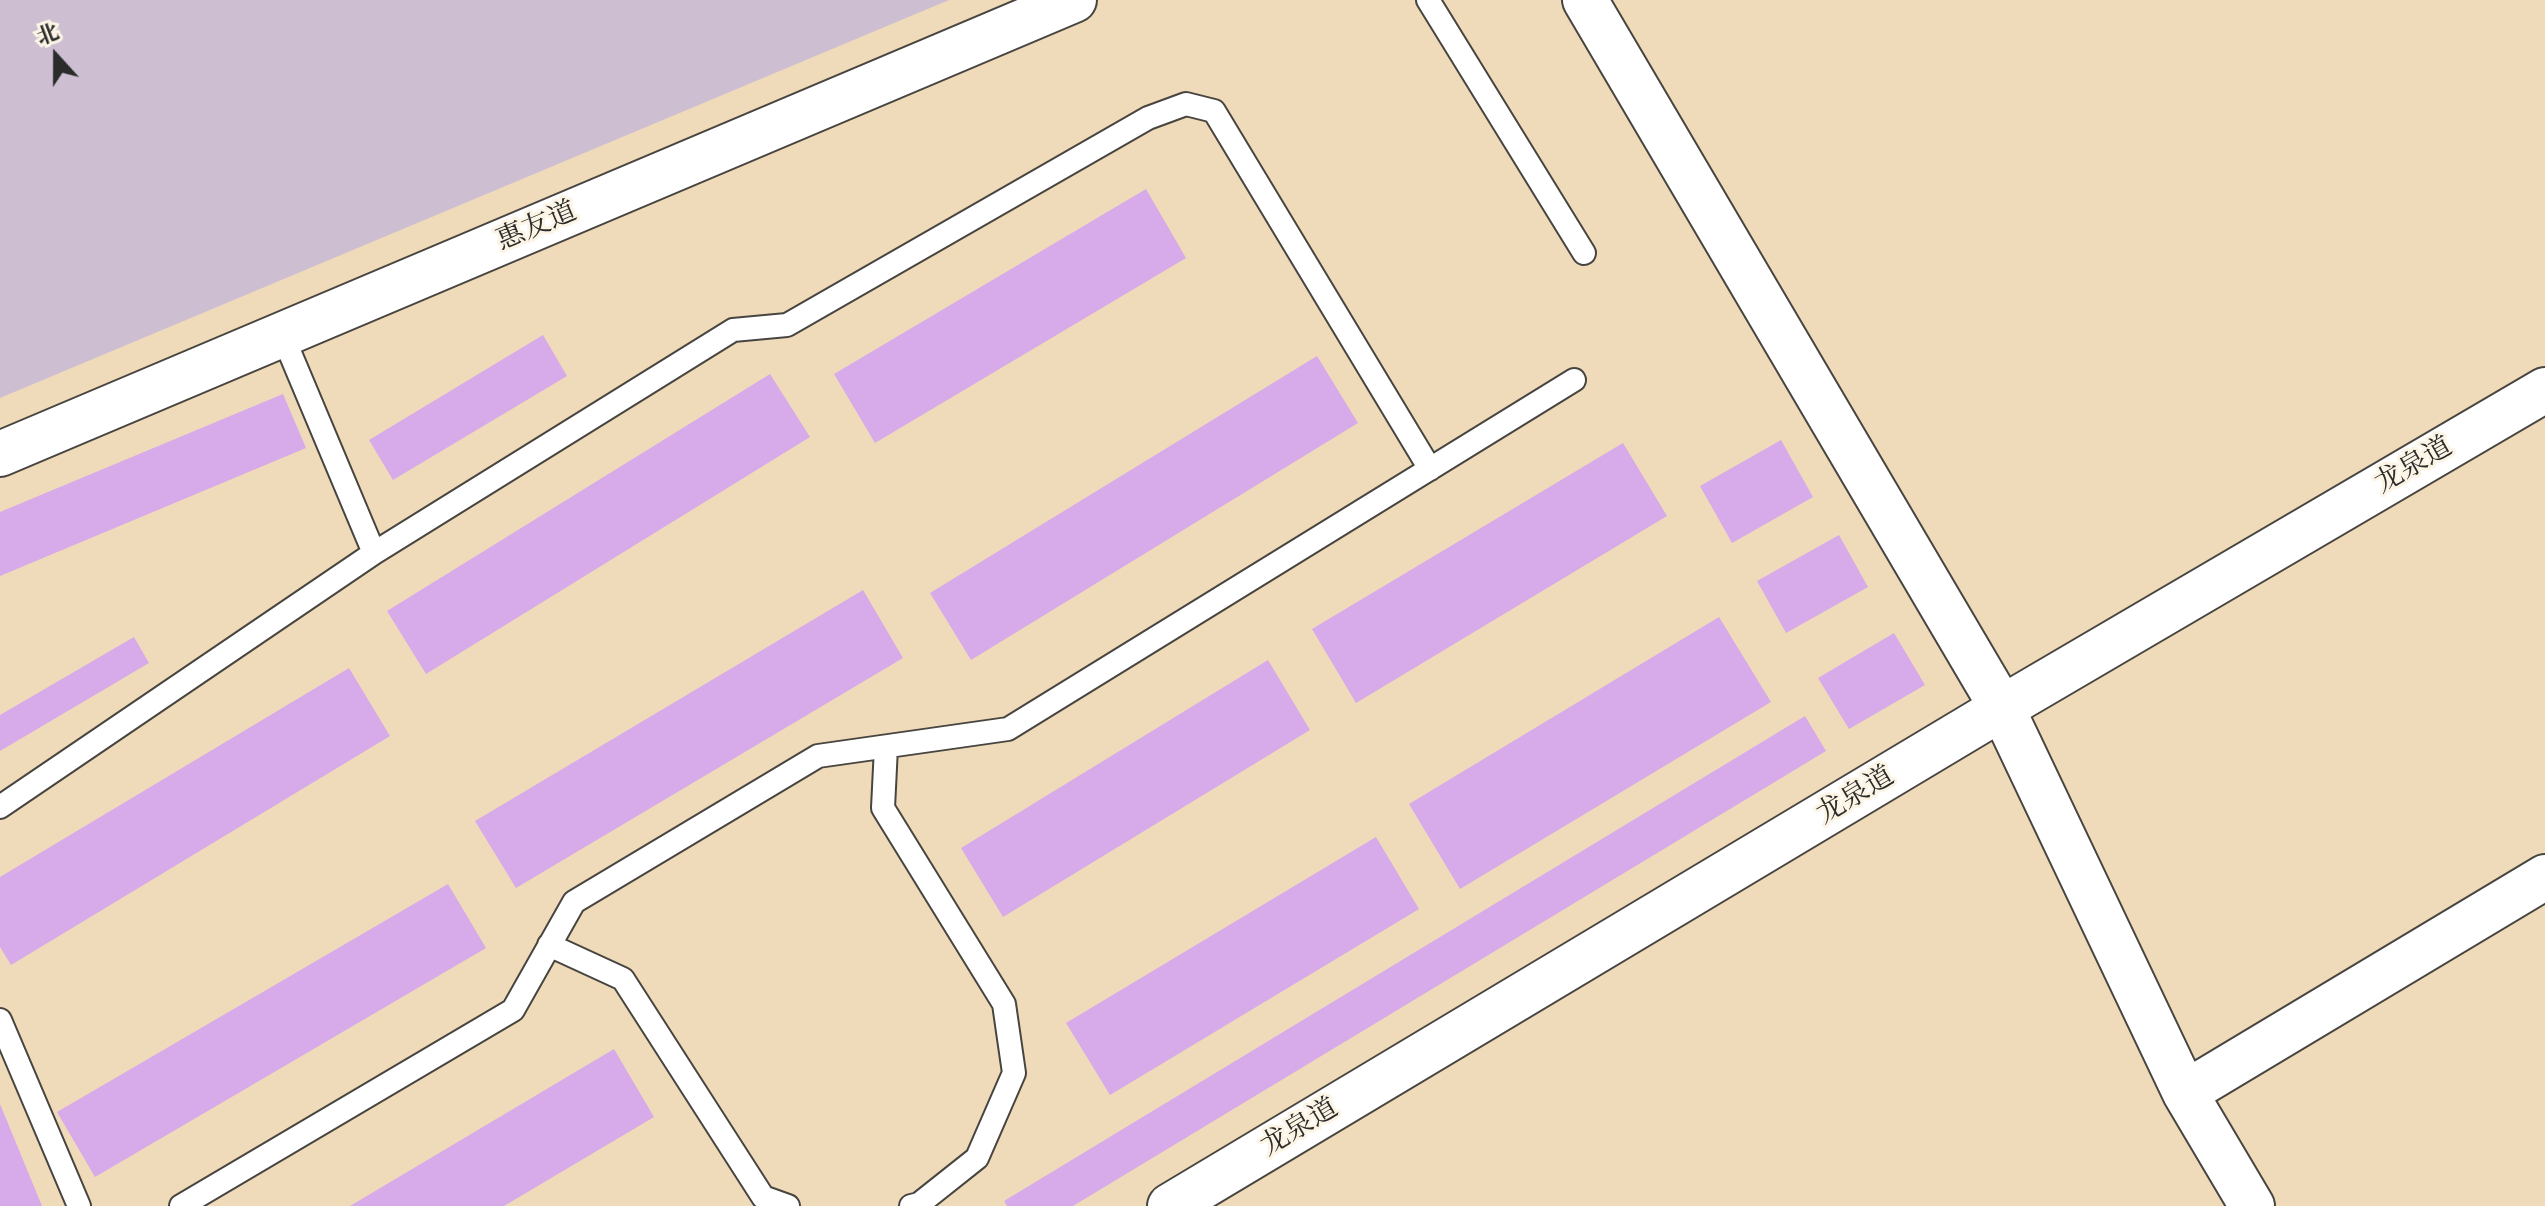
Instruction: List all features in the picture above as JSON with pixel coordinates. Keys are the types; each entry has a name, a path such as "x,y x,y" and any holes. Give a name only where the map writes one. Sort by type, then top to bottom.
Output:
{"street":[{"name":"惠友道","path":"0,454 1074,0"},
{"path":"1585,0 2002,708 2185,1093 2252,1206"},
{"name":"龙泉道","path":"1170,1206 2002,708 2545,390"},
{"path":"2185,1093 2545,877"}],"lane":[{"path":"1428,0 1584,253"},
{"path":"0,807 374,553 733,330 787,325 1148,118 1186,104 1214,111 1430,469"},
{"path":"282,334 374,553"},
{"path":"181,1206 513,1010 574,902 818,756 1008,729 1574,380"},
{"path":"886,747 883,808 1004,1004 1014,1073 977,1158 919,1204 911,1206"},
{"path":"549,945 623,979 763,1197 788,1206"},
{"path":"0,1020 79,1206"}],"shaded area":[{"path":"0,0 949,0 0,398"}],"building":[{"path":"1146,189 1186,258 875,443 834,374"},
{"path":"543,335 567,376 393,480 369,440"},
{"path":"1317,356 1358,423 971,660 930,593"},
{"path":"770,374 810,437 426,674 387,611"},
{"path":"283,394 306,448 0,576 0,512"},
{"path":"1781,440 1813,497 1732,543 1700,486"},
{"path":"1623,443 1667,516 1356,703 1312,629"},
{"path":"1839,535 1868,587 1786,633 1757,581"},
{"path":"863,590 903,658 516,888 475,821"},
{"path":"1719,617 1771,702 1460,889 1409,804"},
{"path":"1894,633 1925,685 1849,729 1818,678"},
{"path":"134,637 149,663 0,751 0,715"},
{"path":"1268,660 1310,730 1003,917 961,848"},
{"path":"349,668 390,736 11,965 0,947 0,877"},
{"path":"1805,716 1826,751 1073,1206 1007,1206 1004,1201"},
{"path":"1376,837 1419,909 1110,1095 1066,1023"},
{"path":"448,884 486,948 95,1177 57,1112"},
{"path":"614,1049 654,1117 504,1206 350,1206"},
{"path":"0,1104 42,1206 0,1206"}]}
